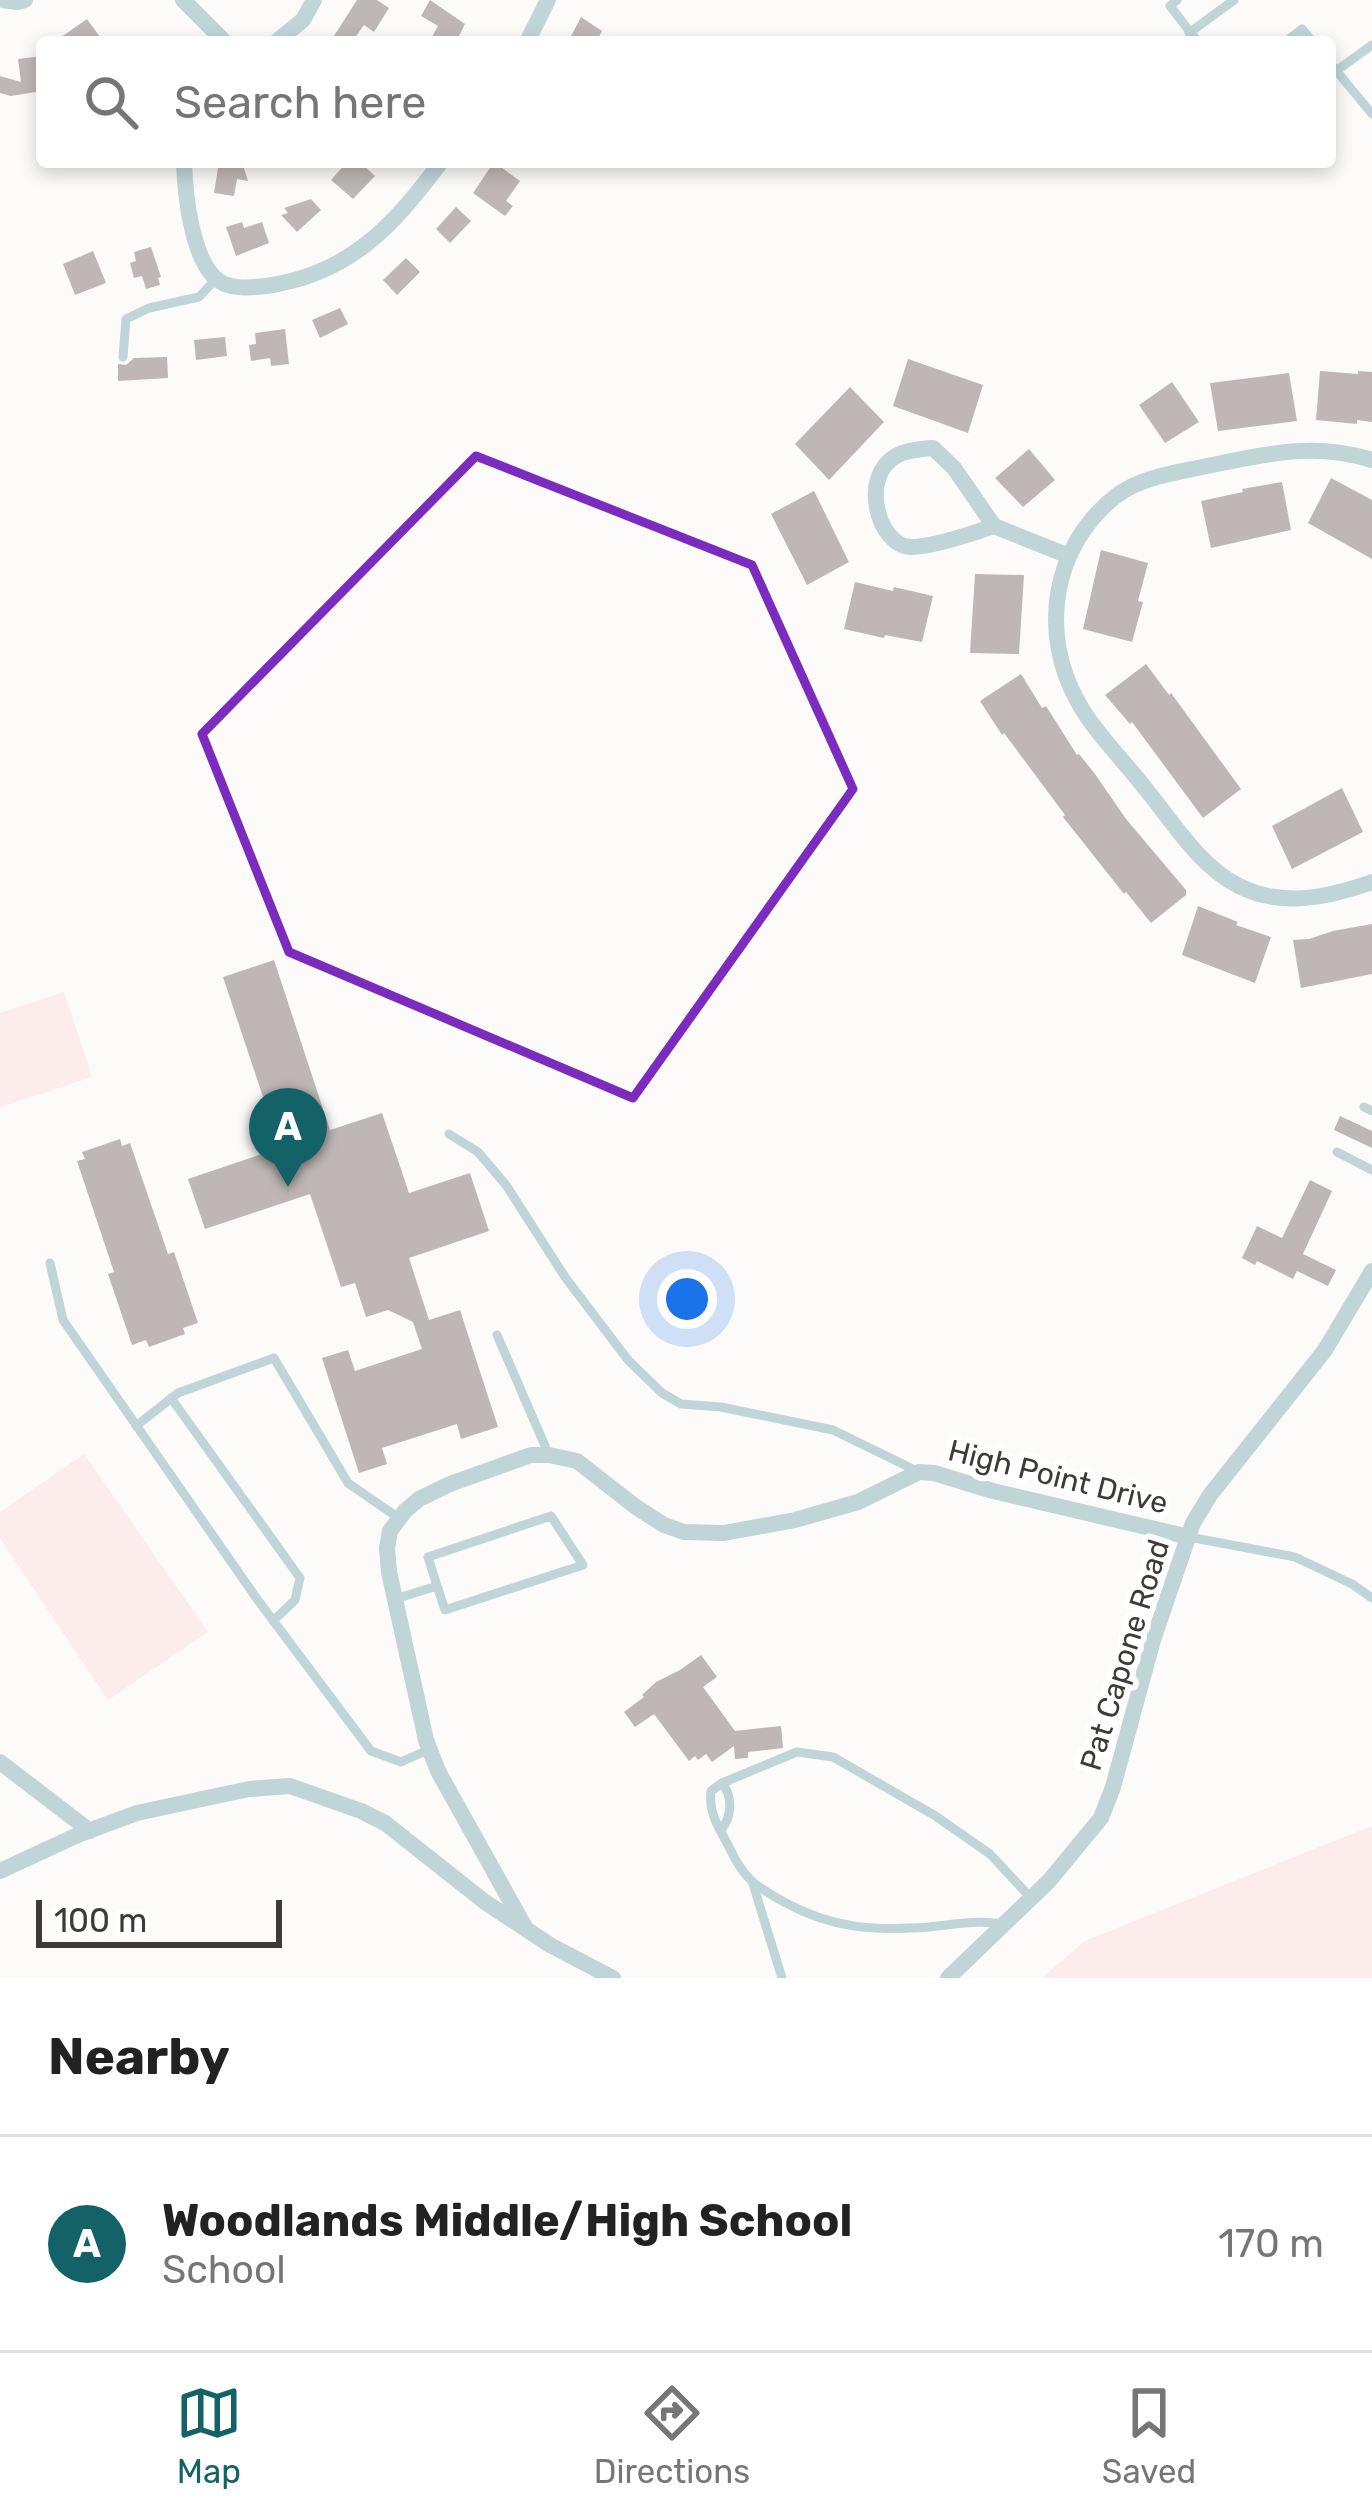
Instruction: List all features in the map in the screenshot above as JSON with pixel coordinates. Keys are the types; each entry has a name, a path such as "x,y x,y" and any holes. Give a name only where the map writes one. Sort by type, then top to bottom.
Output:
{"street":[{"path":"3,0 26,0"},
{"path":"184,0 219,36"},
{"path":"283,36 303,20 314,0"},
{"path":"530,36 548,0"},
{"path":"184,168 185,195 206,267 224,284 247,289 324,272 370,243 436,168"},
{"path":"994,526 910,547 898,543 879,515 873,490 894,456 933,448 954,468 994,526 1069,556"},
{"path":"1372,460 1340,451 1285,450 1138,483 1115,497 1078,537 1061,572 1056,607 1060,658 1078,703 1192,848 1219,874 1243,888 1310,899 1372,882"},
{"name":"Pat Capone Road","path":"949,1978 1031,1898 1101,1818 1193,1523 1325,1350 1369,1282"},
{"path":"526,1929 430,1749 387,1548 390,1531 419,1499 531,1455 549,1455"},
{"name":"High Point Drive","path":"549,1455 577,1461 650,1516 684,1532 724,1533 795,1520 857,1502 920,1472 1189,1537"},
{"path":"0,1762 90,1831"},
{"path":"0,1871 90,1831 159,1808 249,1789 290,1786 385,1822 484,1902 550,1946 613,1978"}],"lane":[{"path":"1177,0 1170,6 1193,36"},
{"path":"1189,32 1234,0"},
{"path":"1336,65 1372,45"},
{"path":"1336,71 1372,114"},
{"path":"123,357 126,320 149,308 199,297 216,279"},
{"path":"449,1134 478,1151 506,1185 578,1294 628,1360 662,1393 681,1404 721,1407 833,1430 920,1472"},
{"path":"1337,1152 1372,1170"},
{"path":"50,1263 63,1320 370,1751 401,1762 430,1749"},
{"path":"496,1335 549,1455"},
{"path":"136,1426 178,1393 274,1358 348,1483 400,1519"},
{"path":"171,1398 300,1578 295,1600 273,1621"},
{"path":"551,1516 583,1565 445,1610 437,1586 428,1557 551,1516"},
{"path":"1189,1537 1294,1557 1372,1598"},
{"path":"395,1599 437,1586"},
{"path":"1004,1924 972,1920 865,1928 812,1917 753,1884 740,1869 713,1821 711,1791 797,1751 833,1757 934,1815 990,1854 1031,1898"},
{"path":"721,1830 730,1807 722,1783"},
{"path":"753,1884 782,1978"}],"highlighted area":[{"path":"476,456 752,565 853,789 633,1098 289,952 202,734"}],"shaded area":[{"path":"64,992 92,1077 0,1107 0,1013"},
{"path":"84,1454 208,1632 108,1700 0,1538 0,1512"},
{"path":"1372,1826 1372,1978 1042,1978 1085,1941"}],"building":[{"path":"357,0 377,0 389,8 374,32 364,25 356,36 334,36"},
{"path":"430,0 465,24 459,36 432,36 438,26 421,16"},
{"path":"581,17 602,31 599,36 571,36"},
{"path":"87,19 99,36 63,36"},
{"path":"36,57 36,92 0,93 0,76 21,82 18,59"},
{"path":"218,168 244,168 248,181 237,179 234,196 214,193"},
{"path":"342,168 366,168 375,176 353,199 331,180"},
{"path":"490,168 502,168 520,181 506,201 513,206 505,216 473,193"},
{"path":"311,199 321,210 297,232 281,215 288,213 284,208"},
{"path":"456,207 471,221 450,243 436,229"},
{"path":"242,222 244,228 262,222 269,243 236,256 226,227"},
{"path":"151,247 161,277 160,285 146,289 142,276 134,278 130,263 136,261 134,252"},
{"path":"93,251 106,283 75,295 63,264"},
{"path":"406,258 420,272 397,295 383,280"},
{"path":"340,308 348,324 320,338 312,320"},
{"path":"285,329 289,364 271,366 270,358 251,361 249,345 256,344 255,333"},
{"path":"225,337 227,356 196,360 194,340"},
{"path":"167,357 168,378 118,381 118,364 126,365 134,358"},
{"path":"908,359 983,385 968,433 893,406"},
{"path":"1320,371 1372,372 1372,422 1316,420"},
{"path":"1289,373 1297,421 1218,431 1210,383"},
{"path":"1172,382 1199,422 1165,443 1139,405"},
{"path":"850,387 884,422 829,480 795,444"},
{"path":"1029,449 1055,480 1023,507 995,478"},
{"path":"1331,478 1372,500 1372,559 1308,523"},
{"path":"1282,482 1291,530 1211,548 1201,501"},
{"path":"814,491 849,562 807,585 771,514"},
{"path":"1101,550 1148,563 1132,642 1083,629"},
{"path":"975,574 1024,575 1019,654 970,653"},
{"path":"855,582 933,596 922,642 844,629"},
{"path":"1146,664 1241,789 1203,818 1132,722 1105,695"},
{"path":"1021,674 1077,755 1186,890 1186,895 1151,923 1063,817 980,701"},
{"path":"1342,788 1363,832 1292,869 1272,826"},
{"path":"1198,906 1271,937 1255,983 1182,955"},
{"path":"1372,924 1372,974 1301,988 1293,940"},
{"path":"274,960 330,1130 382,1113 409,1193 470,1173 489,1231 409,1258 429,1320 460,1310 498,1427 461,1439 457,1424 382,1448 387,1464 359,1473 322,1358 348,1350 355,1371 422,1349 413,1322 388,1310 366,1317 355,1283 341,1287 310,1194 205,1229 188,1179 295,1143 286,1116 271,1121 223,977"},
{"path":"1340,1116 1372,1131 1372,1148 1334,1130"},
{"path":"120,1139 122,1146 130,1143 168,1254 174,1252 198,1323 183,1328 185,1334 149,1347 146,1340 132,1345 108,1274 114,1272 77,1161 85,1159 82,1152"},
{"path":"1310,1180 1332,1191 1303,1254 1336,1270 1328,1286 1297,1271 1293,1279 1242,1258 1257,1226 1282,1238"},
{"path":"701,1655 717,1677 703,1687 735,1731 781,1726 783,1748 748,1752 748,1758 735,1759 734,1746 712,1762 706,1754 689,1761 654,1714 635,1727 624,1712 656,1682"}],"place":[{"name":"Woodlands Middle/High School","path":"288,1187"}]}
